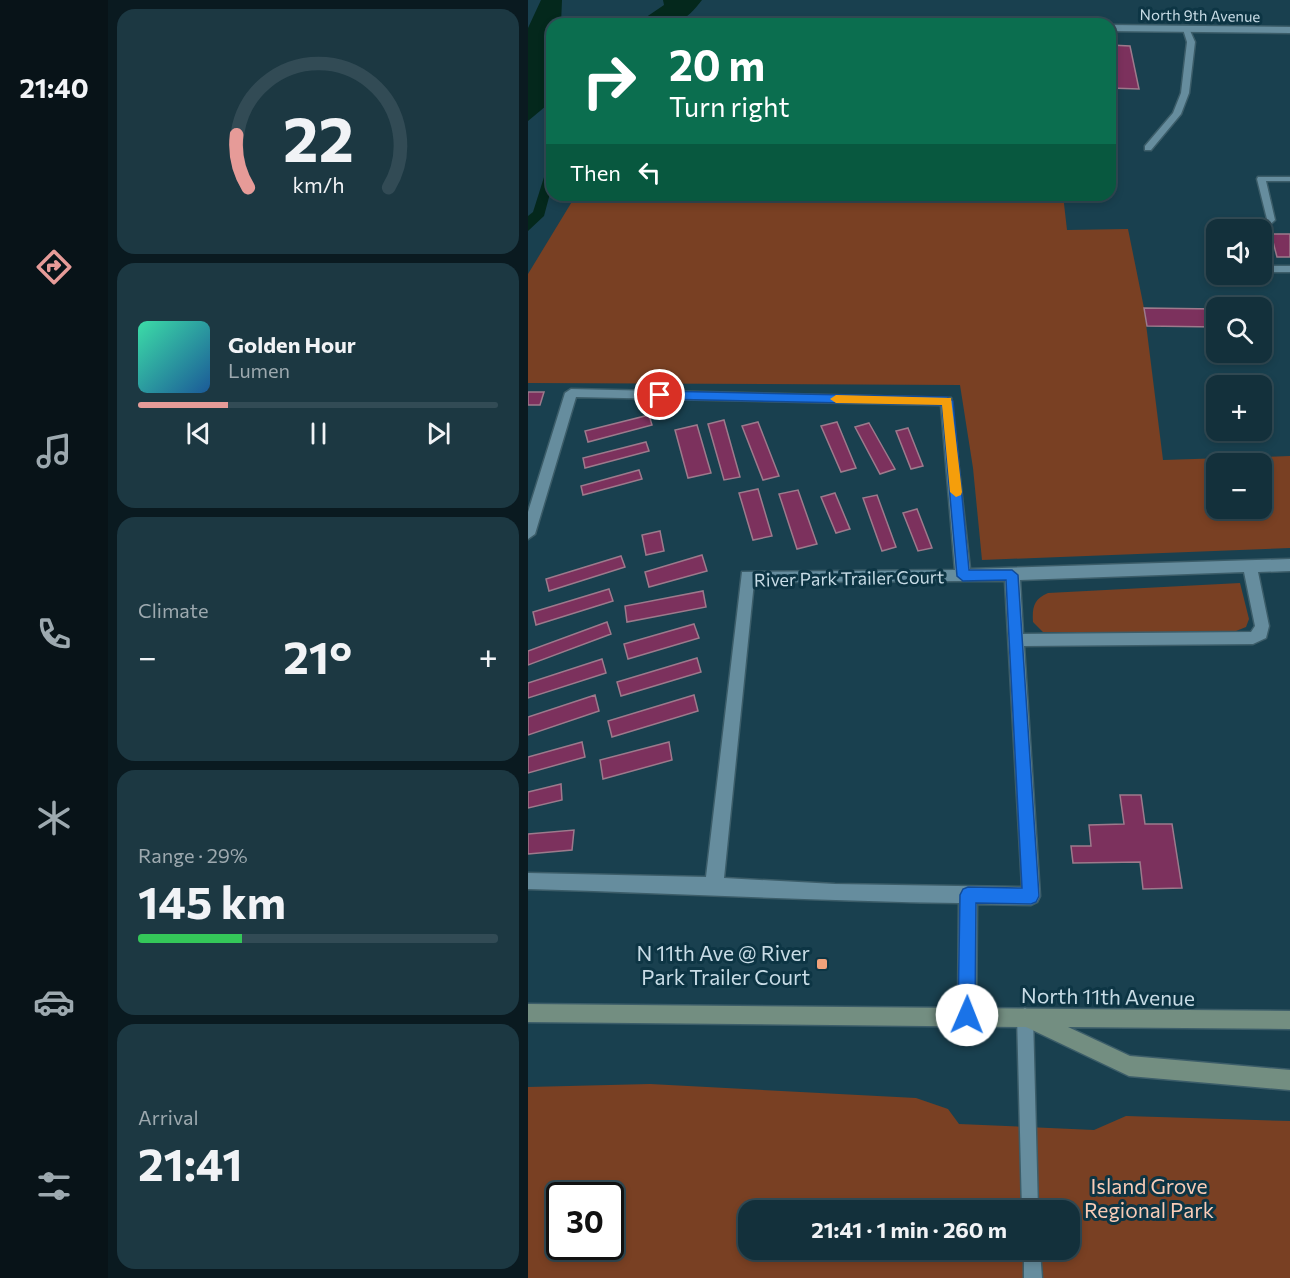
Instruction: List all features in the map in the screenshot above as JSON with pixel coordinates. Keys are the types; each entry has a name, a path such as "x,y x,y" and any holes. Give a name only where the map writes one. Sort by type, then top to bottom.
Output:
{"main road":[{"name":"North 11th Avenue","path":"528,1012 1290,1020"},
{"path":"1025,1016 1129,1066 1290,1080"}],"street":[{"name":"North 9th Avenue","path":"1116,28 1290,30"},
{"name":"River Park Trailer Court","path":"528,534 571,393 947,401 963,576 747,576 714,886"},
{"path":"963,576 1290,565"},
{"path":"1016,640 1253,638 1260,634 1262,626 1250,567"},
{"path":"528,881 714,886 835,893 1031,896 1012,575"},
{"path":"967,1015 968,895"}],"lane":[{"path":"1148,148 1177,114 1185,93 1191,42 1185,28"},
{"path":"1271,219 1261,179 1290,178"},
{"path":"1272,269 1290,269"},
{"path":"1025,1016 1030,1200"},
{"path":"1032,1260 1033,1278"}],"green space":[{"path":"572,201 1064,201 1067,230 1128,229 1144,308 1163,460 1206,459 1206,519 1272,519 1272,457 1290,456 1290,548 982,560 973,468 960,385 528,383 528,274"},
{"path":"1240,583 1249,619 1246,627 1231,633 1043,632 1033,622 1035,604 1048,593"},
{"name":"Island Grove Regional Park","path":"650,1084 916,1098 948,1109 959,1124 1094,1130 1126,1116 1290,1121 1290,1278 528,1278 528,1087"}],"shaded area":[{"path":"541,0 562,0 561,18 546,18 546,106 528,121 528,28"},
{"path":"663,0 702,0 684,18 645,18 664,5"},
{"path":"546,171 546,201 548,201 544,216 528,231 528,216 533,212"}],"building":[{"path":"1116,45 1130,46 1139,89 1116,88"},
{"path":"1272,234 1290,234 1290,257 1277,257"},
{"path":"1144,308 1206,309 1206,327 1147,326"},
{"path":"528,392 544,392 540,405 528,405"},
{"path":"649,415 652,425 588,442 585,431"},
{"path":"724,420 740,477 724,480 708,424"},
{"path":"758,422 779,476 763,480 742,426"},
{"path":"837,422 856,468 841,472 821,426"},
{"path":"869,423 895,469 880,474 855,427"},
{"path":"697,425 711,473 688,478 675,430"},
{"path":"908,428 923,466 911,469 896,431"},
{"path":"646,442 649,451 585,468 583,458"},
{"path":"639,470 642,479 583,495 581,486"},
{"path":"758,489 772,536 753,540 739,493"},
{"path":"798,490 817,544 797,549 779,494"},
{"path":"835,493 850,529 836,533 821,497"},
{"path":"877,495 896,547 882,551 863,498"},
{"path":"917,509 932,548 918,551 903,513"},
{"path":"660,531 664,551 646,555 642,535"},
{"path":"702,555 707,571 649,587 645,572"},
{"path":"621,556 625,567 549,591 546,579"},
{"path":"609,589 613,601 536,625 533,612"},
{"path":"703,591 706,607 627,622 625,606"},
{"path":"607,622 611,634 528,665 528,651"},
{"path":"694,624 699,638 628,659 624,644"},
{"path":"697,658 701,672 621,696 617,682"},
{"path":"602,659 606,673 528,698 528,683"},
{"path":"595,695 599,711 528,735 528,717"},
{"path":"694,695 698,711 612,737 608,721"},
{"path":"582,742 585,757 528,773 528,757"},
{"path":"669,742 672,760 603,779 600,760"},
{"path":"561,784 562,800 528,808 528,792"},
{"path":"1120,795 1141,795 1145,824 1172,824 1182,888 1143,889 1140,862 1073,863 1071,846 1091,846 1089,825 1124,824"},
{"path":"574,830 572,850 528,854 528,834"}],"slow traffic":[{"path":"836,399 947,401 956,492"}],"place":[{"name":"N 11th Ave @ River Park Trailer Court","path":"822,964"}],"route":[{"path":"660,395 947,401 963,576 1012,575 1031,896 968,895 967,1015"}]}
